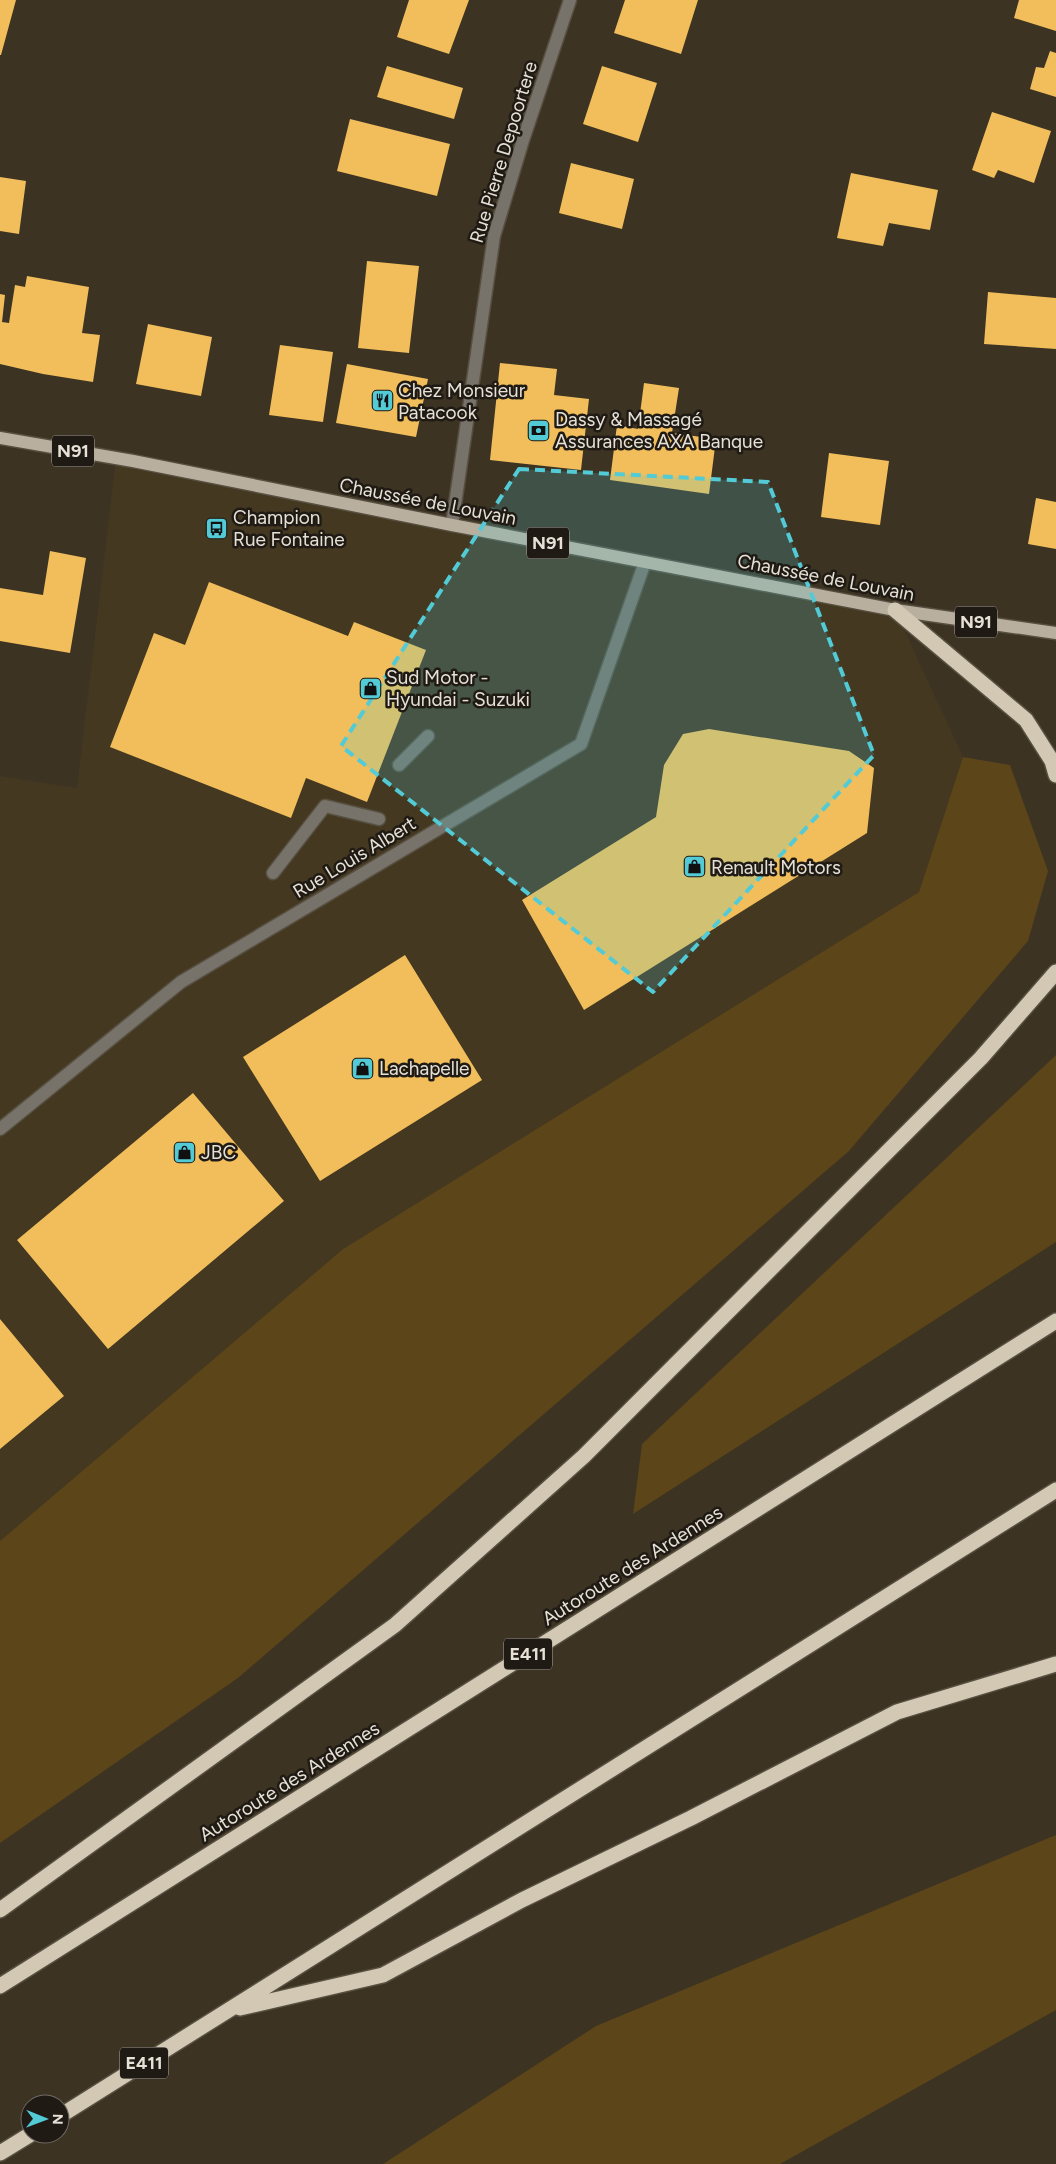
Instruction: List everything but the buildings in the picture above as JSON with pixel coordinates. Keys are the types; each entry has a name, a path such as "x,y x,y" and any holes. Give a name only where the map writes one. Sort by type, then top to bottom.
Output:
{"highway":[{"path":"895,610 1026,720 1052,761 1056,775"},
{"path":"0,1910 395,1625 584,1456 981,1058 1056,972"},
{"name":"Autoroute des Ardennes","path":"0,1986 1056,1321"},
{"name":"E411","path":"70,2110 1056,1490"},
{"path":"229,2011 383,1975 522,1900 691,1818 897,1712 1056,1664"},
{"path":"0,2153 20,2141"}],"main road":[{"name":"Chaussée de Louvain","path":"0,438 124,460 895,610 1056,634"}],"street":[{"name":"Rue Pierre Depoortere","path":"452,525 494,236 523,140 570,0"},
{"name":"Rue Louis Albert","path":"0,1129 181,982 582,744 645,562"},
{"path":"399,766 428,736"},
{"path":"274,873 325,806 379,819"}],"highlighted area":[{"path":"519,469 768,482 874,755 653,992 341,746"}],"shaded area":[{"path":"116,458 895,610 963,757 919,892 343,1249 0,1541 0,776 77,788"},
{"path":"963,757 1010,765 1048,871 1028,941 849,1151 238,1678 0,1843 0,1541 343,1249 919,892"},
{"path":"1056,1055 1056,1242 633,1514 642,1444"},
{"path":"1056,1835 1056,2010 780,2164 383,2164 596,2026"}],"place":[{"name":"Chez Monsieur Patacook","path":"382,401"},
{"name":"Dassy & Massagé Assurances AXA Banque","path":"539,430"},
{"name":"Champion Rue Fontaine","path":"217,528"},
{"name":"Sud Motor - Hyundai - Suzuki","path":"370,688"},
{"name":"Renault Motors","path":"695,867"},
{"name":"Lachapelle","path":"363,1068"},
{"name":"JBC","path":"185,1152"}]}
